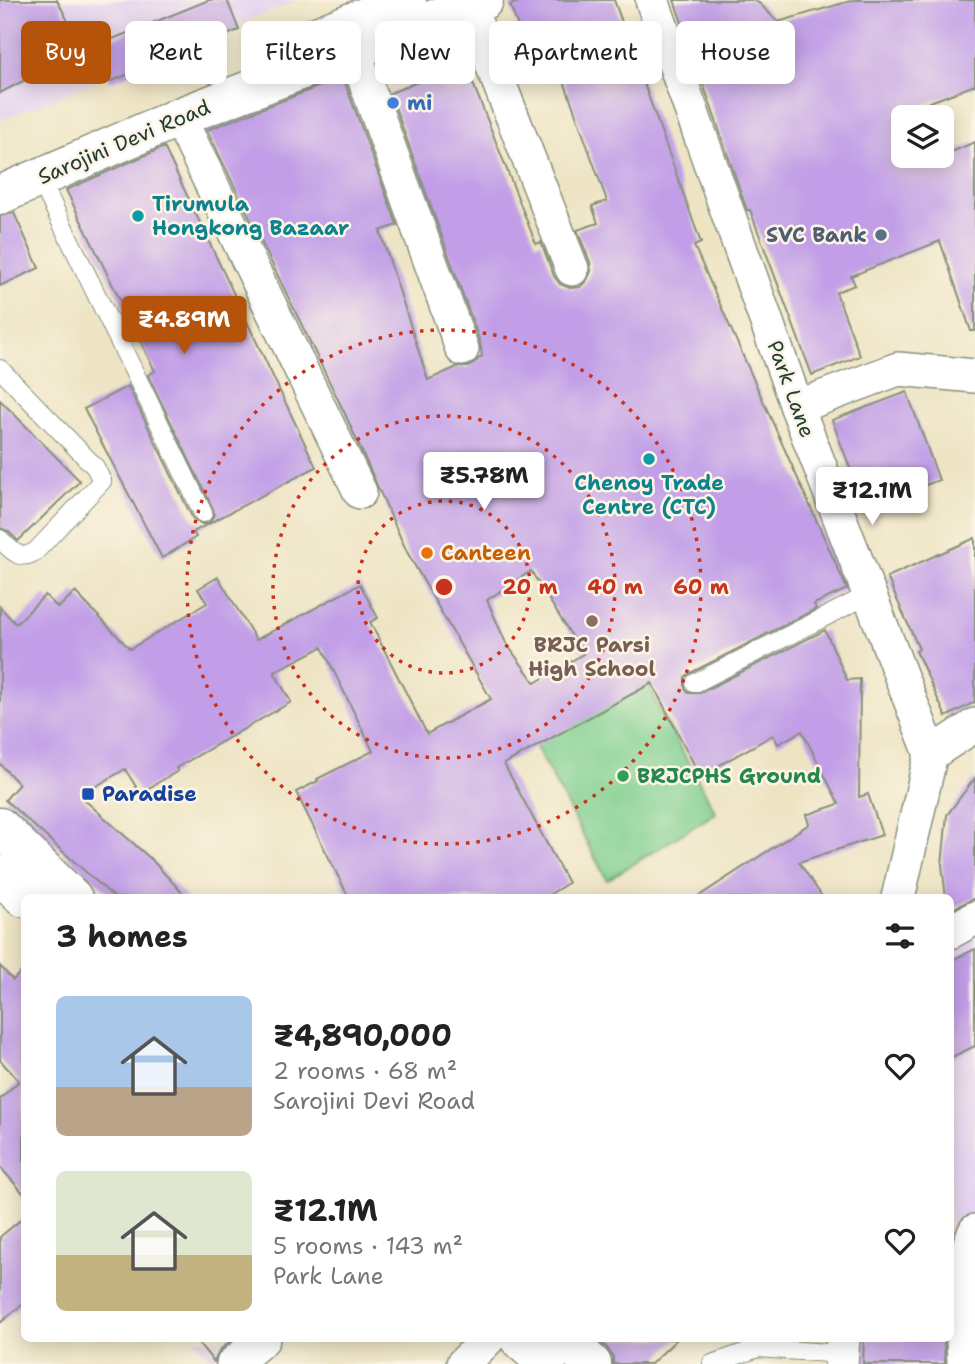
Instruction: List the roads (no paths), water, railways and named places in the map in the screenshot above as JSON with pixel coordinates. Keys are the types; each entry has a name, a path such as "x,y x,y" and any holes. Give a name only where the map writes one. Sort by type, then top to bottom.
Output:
{"main road":[{"name":"Sarojini Devi Road","path":"0,169 169,96 407,0"},
{"name":"Sarojini Devi Road","path":"361,47 476,3"},
{"name":"Sarojini Devi Road","path":"0,195 179,117 265,84"},
{"path":"0,827 69,894"},
{"path":"0,875 21,895"},
{"path":"522,1342 547,1364"},
{"path":"568,1342 592,1364"}],"street":[{"name":"Park Lane","path":"652,0 797,407 931,754"},
{"path":"476,3 572,269"},
{"path":"361,69 462,349"},
{"path":"179,117 360,492"},
{"path":"797,407 898,369 975,376"},
{"path":"899,894 931,754 975,725"},
{"path":"954,930 975,918"},
{"path":"964,1243 969,1307 964,1364"},
{"path":"233,1364 259,1342"},
{"path":"463,1364 485,1342"}],"lane":[{"path":"39,177 203,513"},
{"path":"0,369 95,467 102,481 30,556 15,554 0,539"},
{"path":"695,683 868,595"},
{"path":"712,1364 758,1348 842,1352"}],"place":[{"name":"mi","path":"393,103"},
{"name":"Tirumula Hongkong Bazaar","path":"138,216"},
{"name":"SVC Bank","path":"881,235"},
{"name":"Chenoy Trade Centre (CTC)","path":"649,459"},
{"name":"Canteen","path":"427,553"},
{"name":"BRJC Parsi High School","path":"592,621"},
{"name":"BRJCPHS Ground","path":"623,776"},
{"name":"Paradise","path":"88,794"}]}
